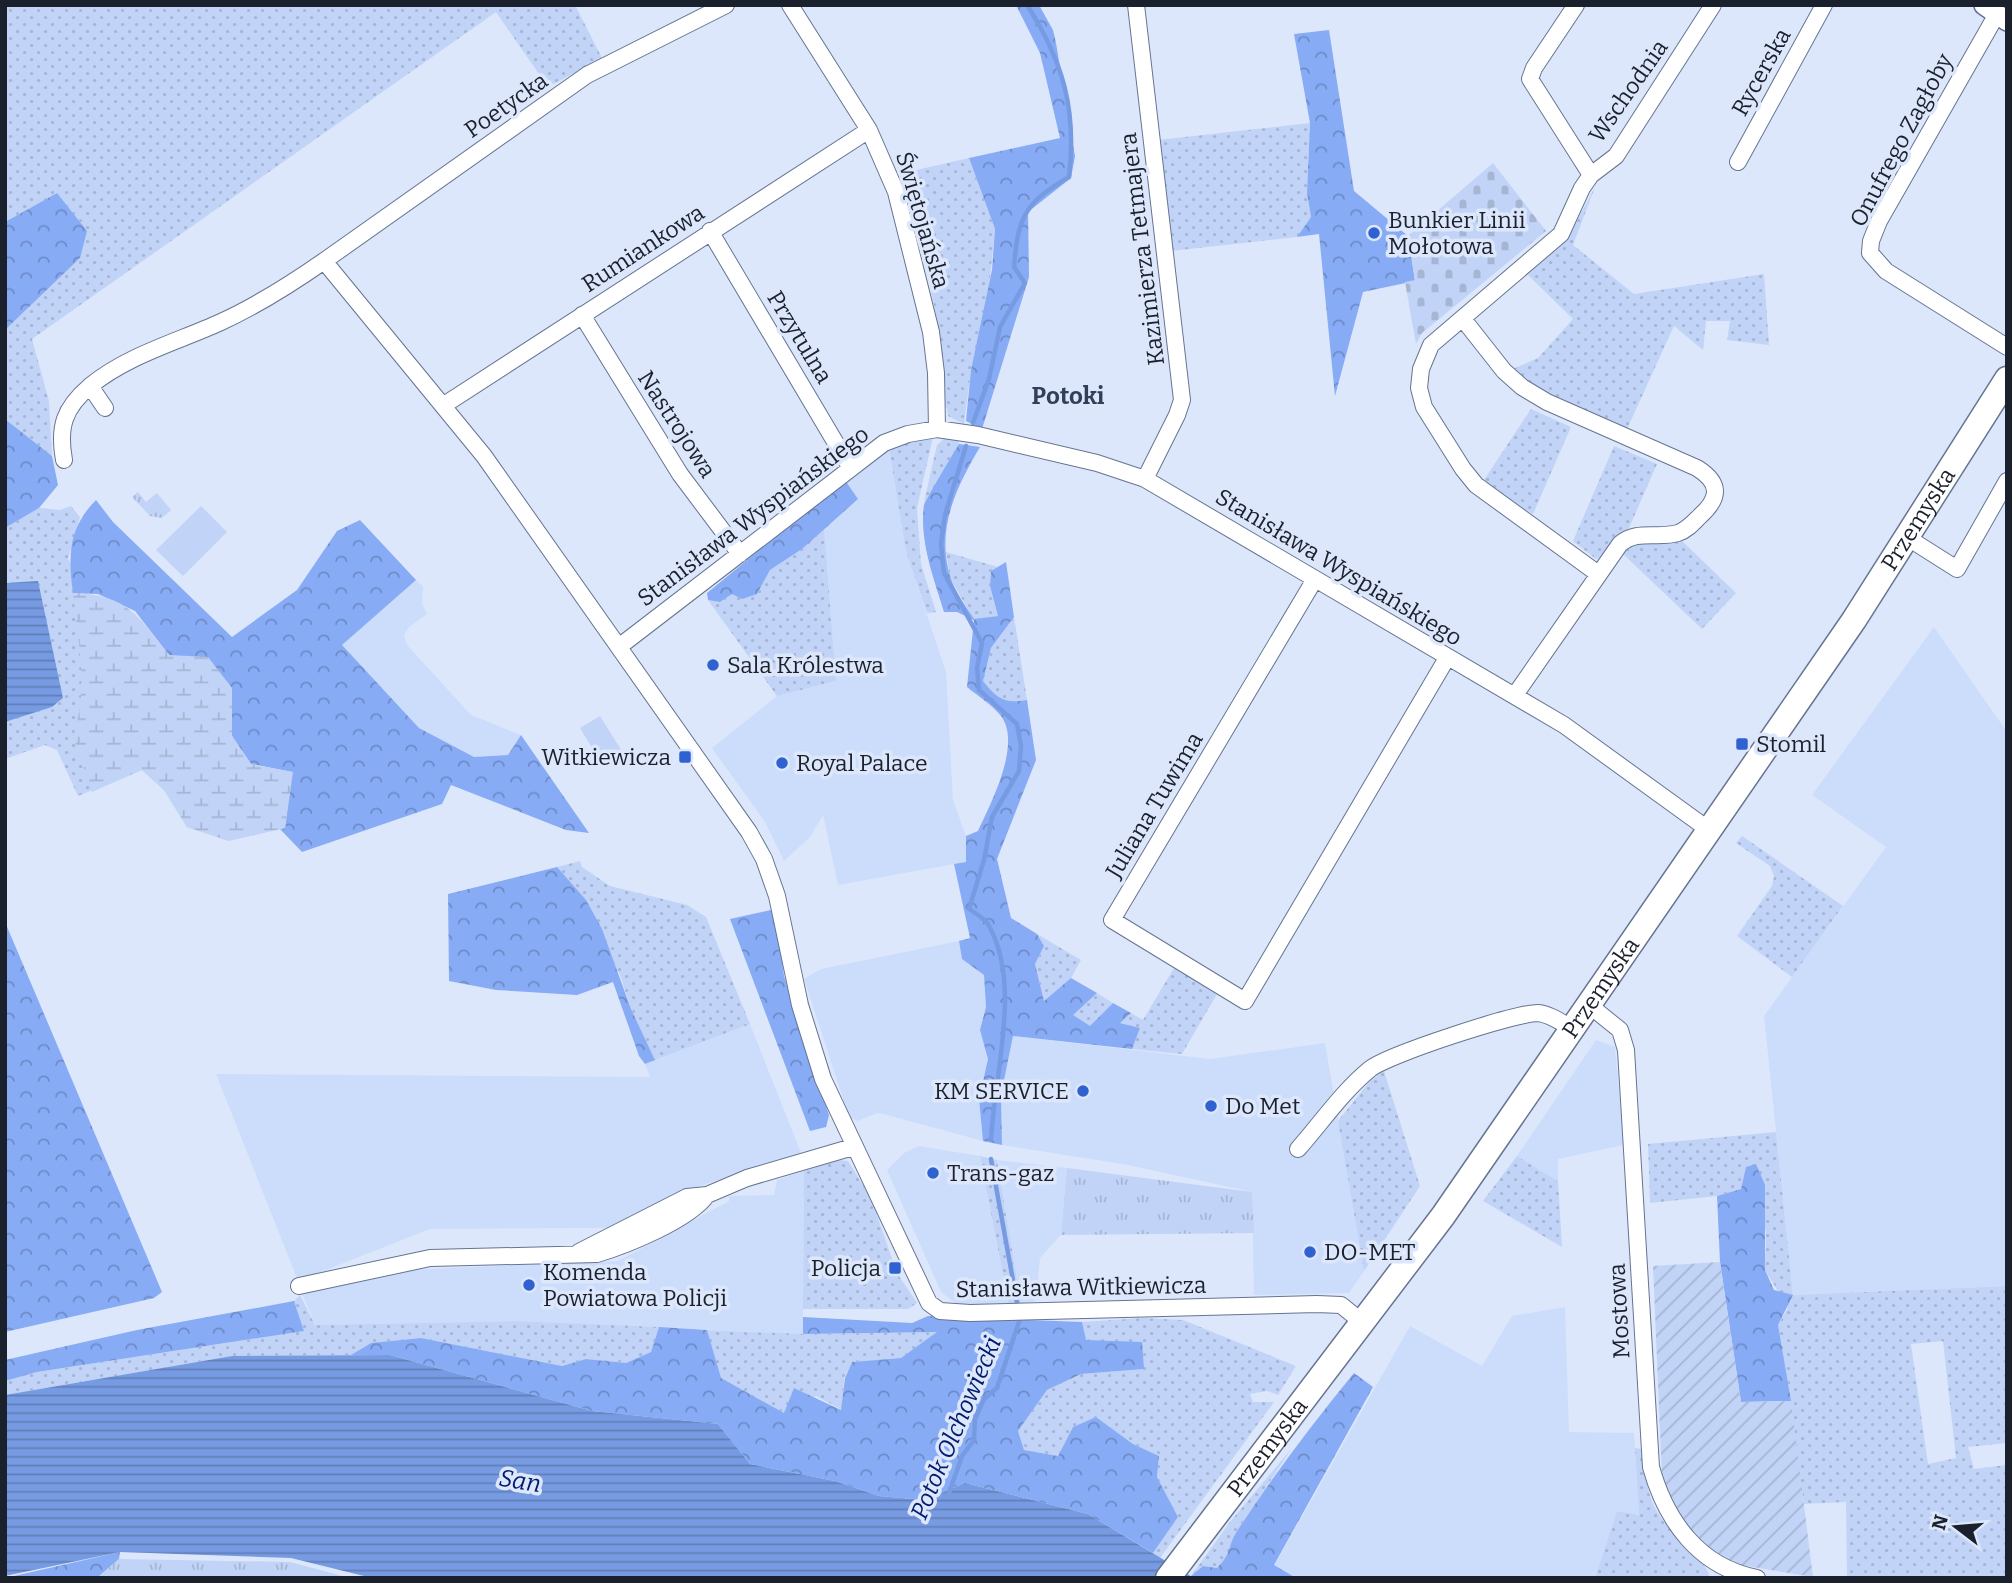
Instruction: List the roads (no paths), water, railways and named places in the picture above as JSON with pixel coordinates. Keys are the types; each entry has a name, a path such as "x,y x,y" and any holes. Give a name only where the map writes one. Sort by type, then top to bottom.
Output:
{"main road":[{"name":"Przemyska","path":"1168,1578 1443,1216 1908,538 2007,379"}],"street":[{"name":"Poetycka","path":"324,261 587,75 726,5"},
{"name":"Świętojańska","path":"790,5 869,130 896,192 916,266 936,373 937,429"},
{"name":"Kazimierza Tetmajera","path":"1136,5 1182,400 1145,479"},
{"path":"1576,5 1534,68 1530,79 1591,175"},
{"name":"Wschodnia","path":"1597,573 1476,485 1424,407 1419,388 1421,369 1431,345 1561,234 1591,175 1616,156 1713,5"},
{"name":"Rycerska","path":"1738,162 1824,5"},
{"name":"Onufrego Zagłoby","path":"1996,13 1879,221 1871,241 1870,253 1886,271 2007,347"},
{"name":"Rumiankowa","path":"444,405 869,130"},
{"name":"Przytulna","path":"710,231 850,467"},
{"path":"64,460 61,431 64,416 90,386 125,362 256,305 324,261 444,405 620,646"},
{"name":"Nastrojowa","path":"582,315 680,474 740,554"},
{"path":"1463,319 1504,372 1522,387 1547,402 1697,468 1711,479 1716,491 1713,505 1686,530 1674,534 1630,535 1597,573 1515,695"},
{"path":"90,386 105,408"},
{"name":"Stanisława Wyspiańskiego","path":"620,646 884,443 908,433 937,429 978,435 1087,460 1145,479 1564,725 1709,830"},
{"path":"1908,538 1957,569 2007,481"},
{"name":"Juliana Tuwima","path":"1315,579 1112,920 1245,1001 1447,658"},
{"name":"Stanisława Witkiewicza","path":"620,646 735,810 764,859 777,897 810,1041 853,1147 866,1166 926,1297 940,1311 1138,1311 1317,1304 1341,1306 1362,1322"},
{"name":"Mostowa","path":"1589,1005 1620,1030 1626,1049 1651,1467 1660,1499 1677,1528 1709,1559 1757,1578"},
{"path":"1297,1149 1358,1080 1382,1060 1497,1021 1526,1015 1541,1013 1573,1029"},
{"path":"299,1286 430,1258 574,1255 687,1197 707,1195 747,1178 853,1147"}],"water":[{"path":"38,581 63,698 52,707 5,722 5,583"},
{"name":"San","path":"390,1355 592,1411 718,1424 750,1464 835,1481 879,1496 924,1500 965,1483 1088,1514 1194,1578 372,1578 291,1558 120,1552 5,1576 5,1395 232,1356"}],"waterway":[{"path":"973,423 989,379 1000,327 1025,283 1014,267 1022,223 1033,203 1069,177 1071,130 1064,87 1050,46 1027,5"},
{"name":"Potok Olchowiecki","path":"966,446 945,515 941,544 944,573 982,643 977,668 979,690 1017,724 1021,746 1019,771 992,817 984,860 969,909 989,926 999,949 1004,975 1004,1031 991,1140"},
{"name":"Potok Olchowiecki","path":"991,1159 1018,1308"},
{"name":"Potok Olchowiecki","path":"949,1493 962,1456 974,1440 975,1419 984,1399 997,1388 1019,1322"}],"place":[{"name":"Bunkier Linii Mołotowa","path":"1374,233"},
{"name":"Sala Królestwa","path":"713,665"},
{"name":"Stomil","path":"1742,744"},
{"name":"Witkiewicza","path":"685,757"},
{"name":"Royal Palace","path":"782,763"},
{"name":"KM SERVICE","path":"1083,1091"},
{"name":"Do Met","path":"1211,1106"},
{"name":"Trans-gaz","path":"933,1173"},
{"name":"DO-MET","path":"1310,1252"},
{"name":"Policja","path":"895,1268"},
{"name":"Komenda Powiatowa Policji","path":"529,1285"}],"district":[{"name":"Potoki","path":"1068,396"}]}
